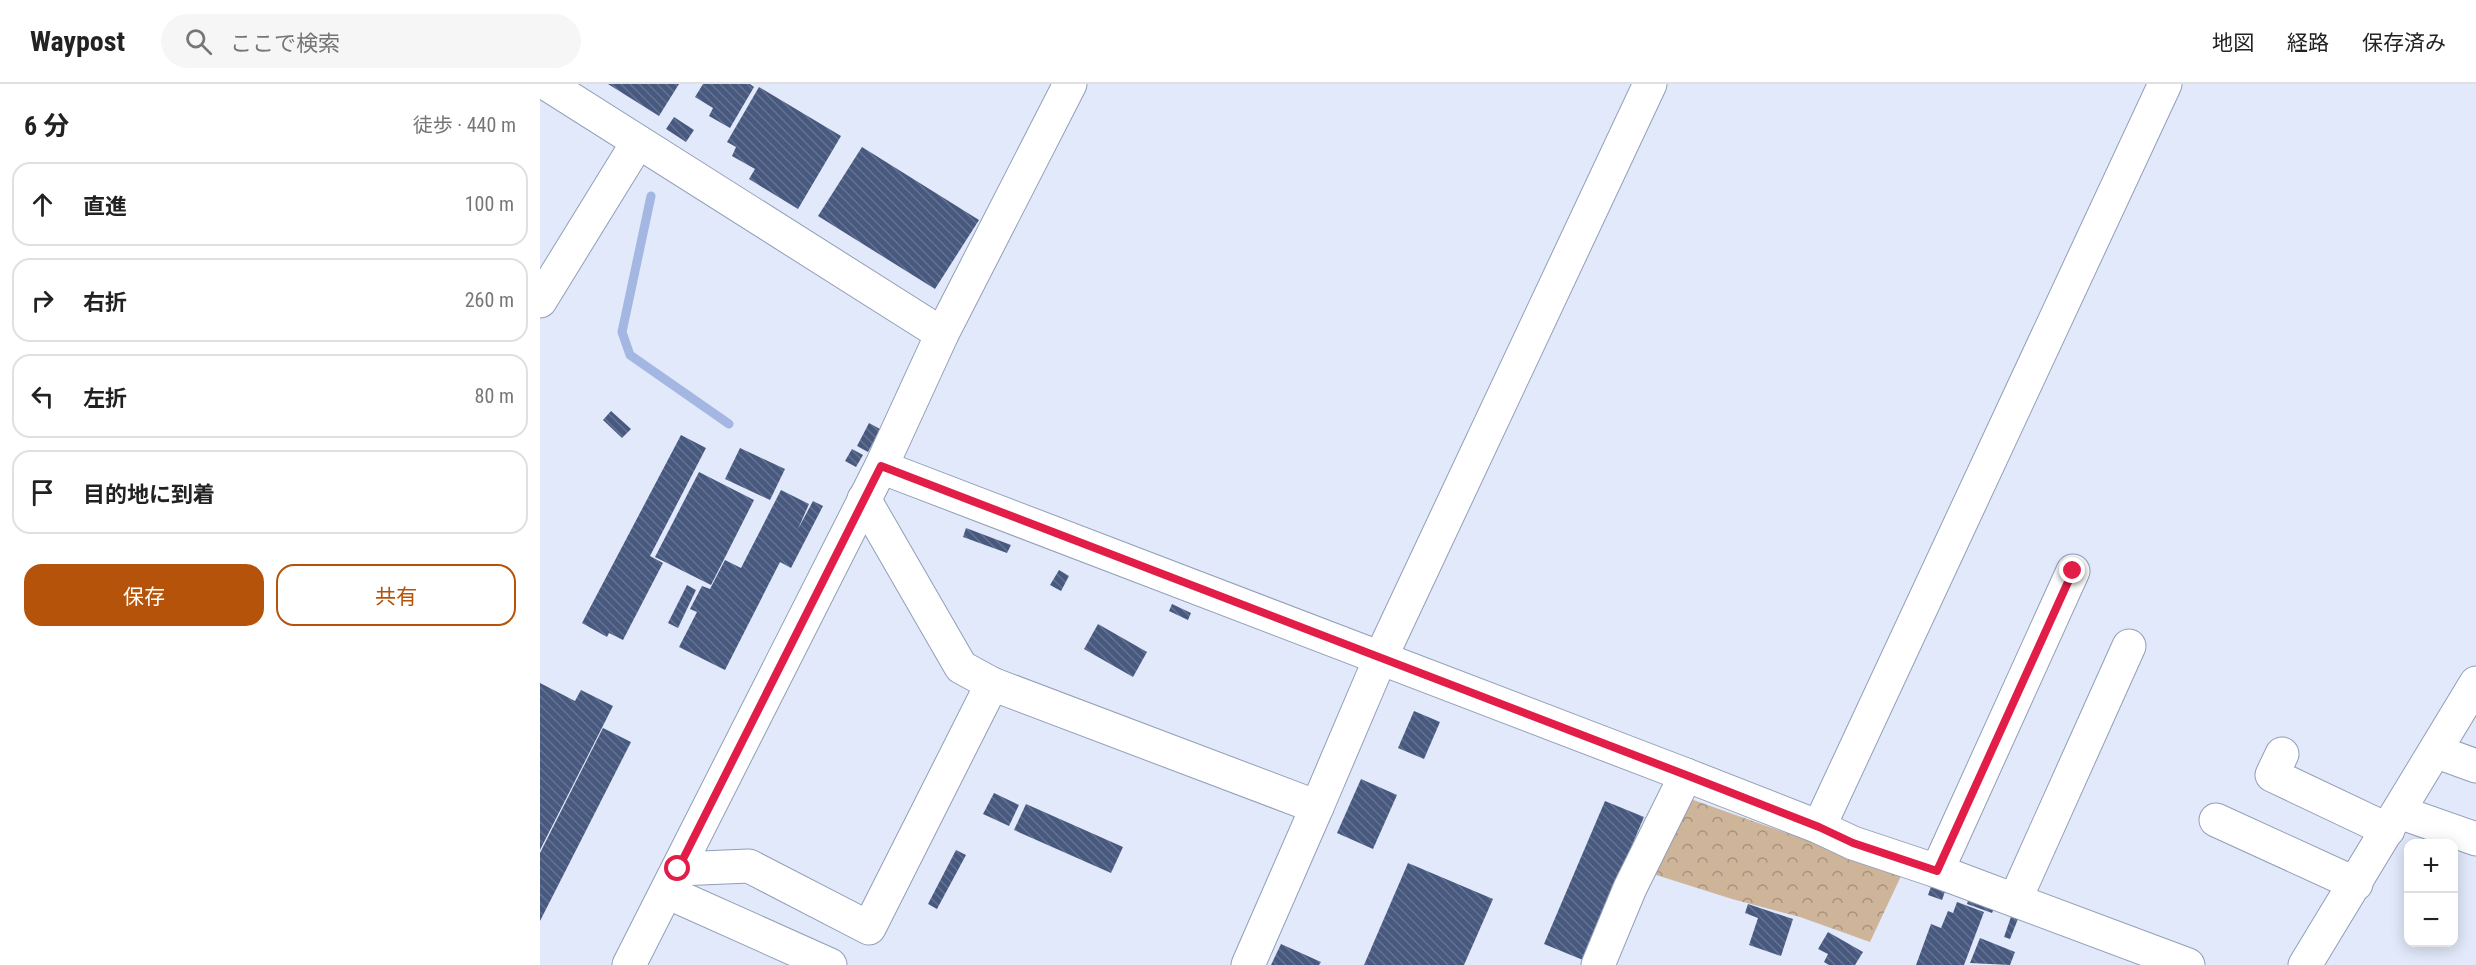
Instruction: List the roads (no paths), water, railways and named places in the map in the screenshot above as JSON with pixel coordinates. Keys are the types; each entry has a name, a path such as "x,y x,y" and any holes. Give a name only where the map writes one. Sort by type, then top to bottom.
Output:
{"street":[{"path":"547,84 942,333"},
{"path":"629,965 881,466 942,333 1070,84"},
{"path":"1248,965 1380,659 1650,84"},
{"path":"1819,827 2165,84"},
{"path":"540,300 639,142"},
{"path":"881,466 1686,775 1819,827 1853,843 1937,871 2188,965"},
{"path":"864,499 961,667 992,684 1317,807"},
{"path":"1937,871 2073,571"},
{"path":"2015,900 2129,646"},
{"path":"2305,965 2476,683"},
{"path":"672,881 749,866 869,928 992,684"},
{"path":"2435,752 2476,766"},
{"path":"2282,753 2272,775 2394,821 2476,839"},
{"path":"1598,965 1630,888 1686,775"},
{"path":"2216,820 2356,884"},
{"path":"672,881 830,965"}],"waterway":[{"path":"651,196 622,332 630,355 729,424"}]}
